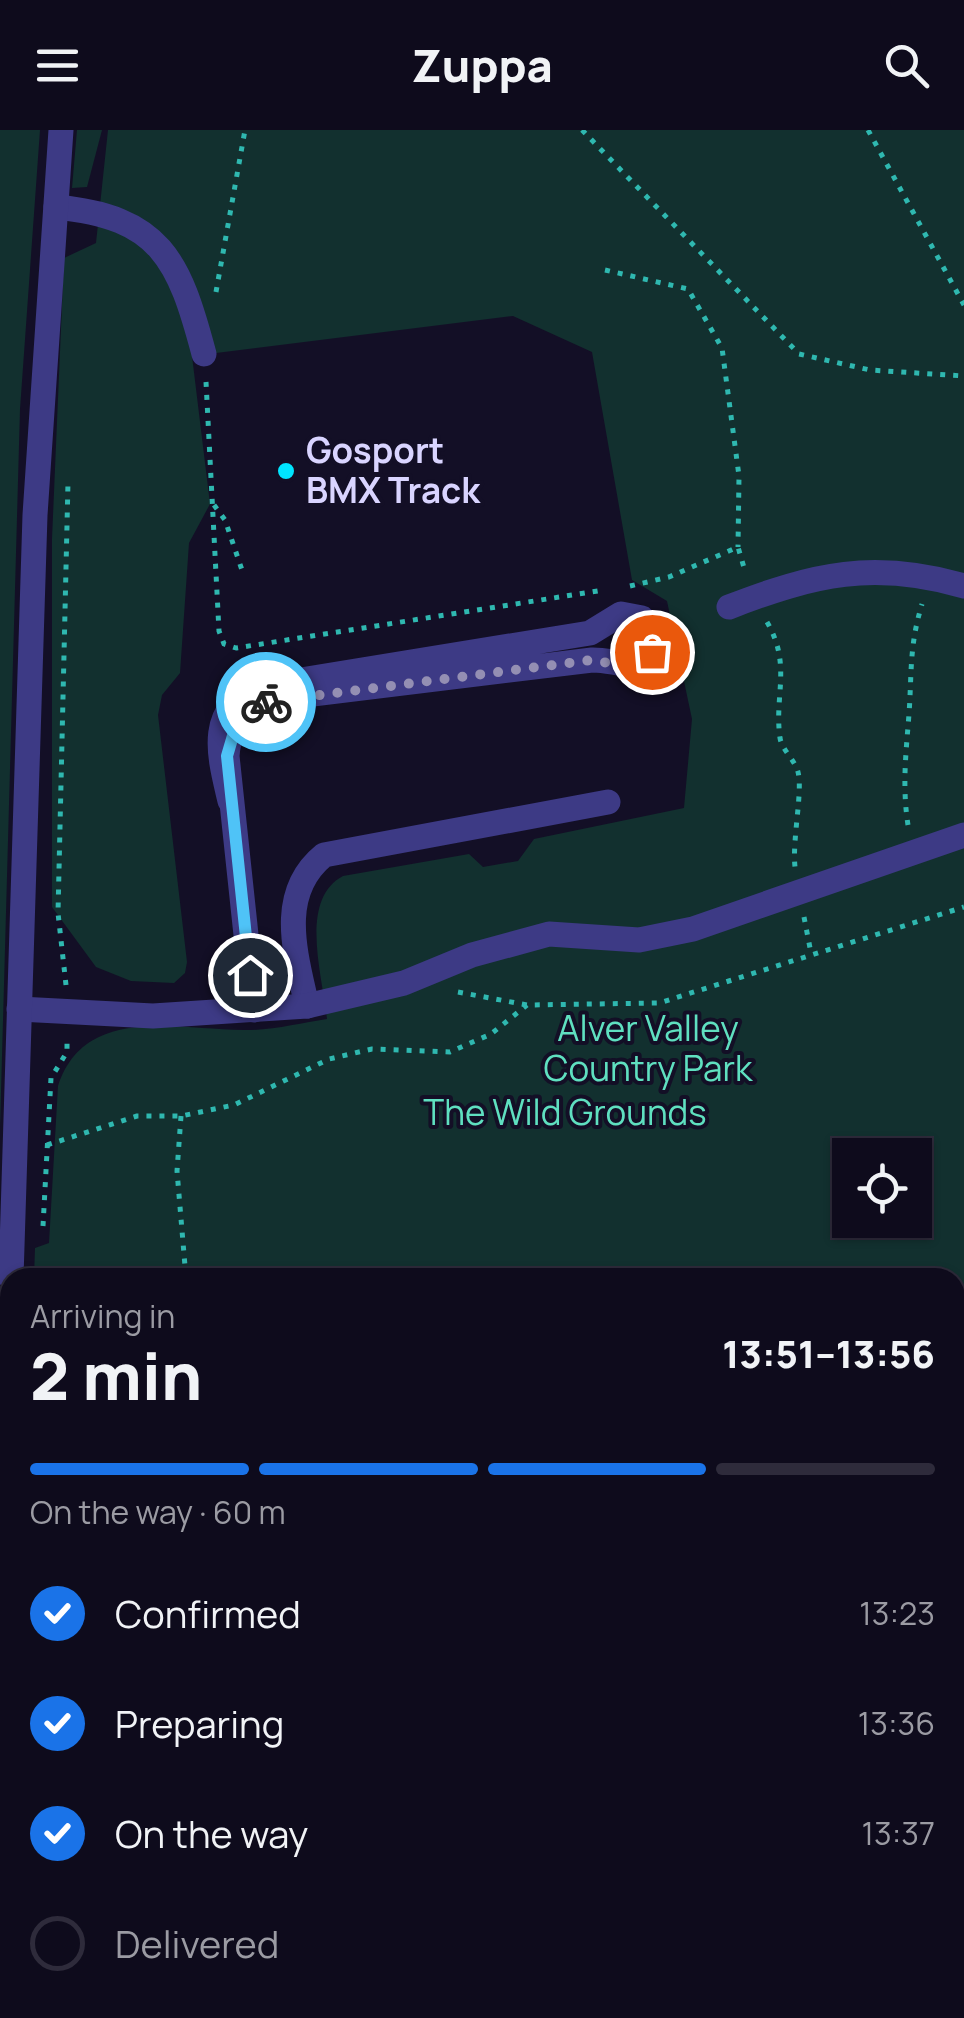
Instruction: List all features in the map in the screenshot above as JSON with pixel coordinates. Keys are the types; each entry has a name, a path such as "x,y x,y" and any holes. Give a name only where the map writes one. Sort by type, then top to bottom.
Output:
{"street":[{"path":"11,1268 35,515 61,130"},
{"path":"56,207 98,210 150,239 186,285 204,354"},
{"path":"729,607 801,581 874,569 964,586"},
{"path":"230,801 229,738 237,722 258,704 280,698 592,660 630,667 652,652 653,632 637,614 621,614 590,633 258,687 232,706 217,738 230,801 254,1010"},
{"path":"307,1006 292,914 303,880 324,856 608,802"},
{"path":"20,1009 153,1016 307,1006 404,983 472,954 549,934 639,940 693,929 964,835"}],"path":[{"path":"214,298 244,130"},
{"path":"582,130 799,354 870,370 964,376"},
{"path":"868,130 964,305"},
{"path":"605,270 688,289 722,348 739,476 738,547 754,598 776,638 784,687 780,740 799,774 792,846 811,954"},
{"path":"204,354 219,630 224,644 236,648 610,589"},
{"path":"43,1240 51,1078 67,1052 66,960 58,913 68,478"},
{"path":"212,502 225,520 243,573"},
{"path":"627,586 669,577 738,547"},
{"path":"913,853 902,782 909,711 909,646 930,577"},
{"path":"457,992 527,1005 659,1003 964,907"},
{"path":"48,1145 137,1116 180,1116 234,1105 329,1059 372,1049 450,1052 491,1034 527,1005"},
{"path":"180,1116 177,1170 185,1268"}],"green space":[{"path":"0,130 40,130 20,409 0,1128"},
{"path":"77,130 102,130 87,187 72,188"},
{"name":"Alver Valley Country Park","path":"108,130 964,130 964,1268 34,1268 35,1248 49,1243 58,1086 71,1060 88,1043 110,1032 135,1027 253,1030 327,1019 318,962 317,921 329,887 343,876 469,854 483,867 518,861 534,839 684,808 692,719 667,601 632,580 592,352 513,316 192,356 210,504 189,543 180,673 162,695 158,715 187,962 185,973 174,983 131,981 96,967 52,907 52,539 64,258 96,243"}],"way so far":[{"path":"266,702 592,660 630,667 643,662 652,652"}],"place":[{"name":"Gosport BMX Track","path":"286,471"}],"route":[{"path":"250,975 227,756 229,738 237,722 247,711 266,702"}],"park label":[{"name":"The Wild Grounds","path":"565,1113"}]}
